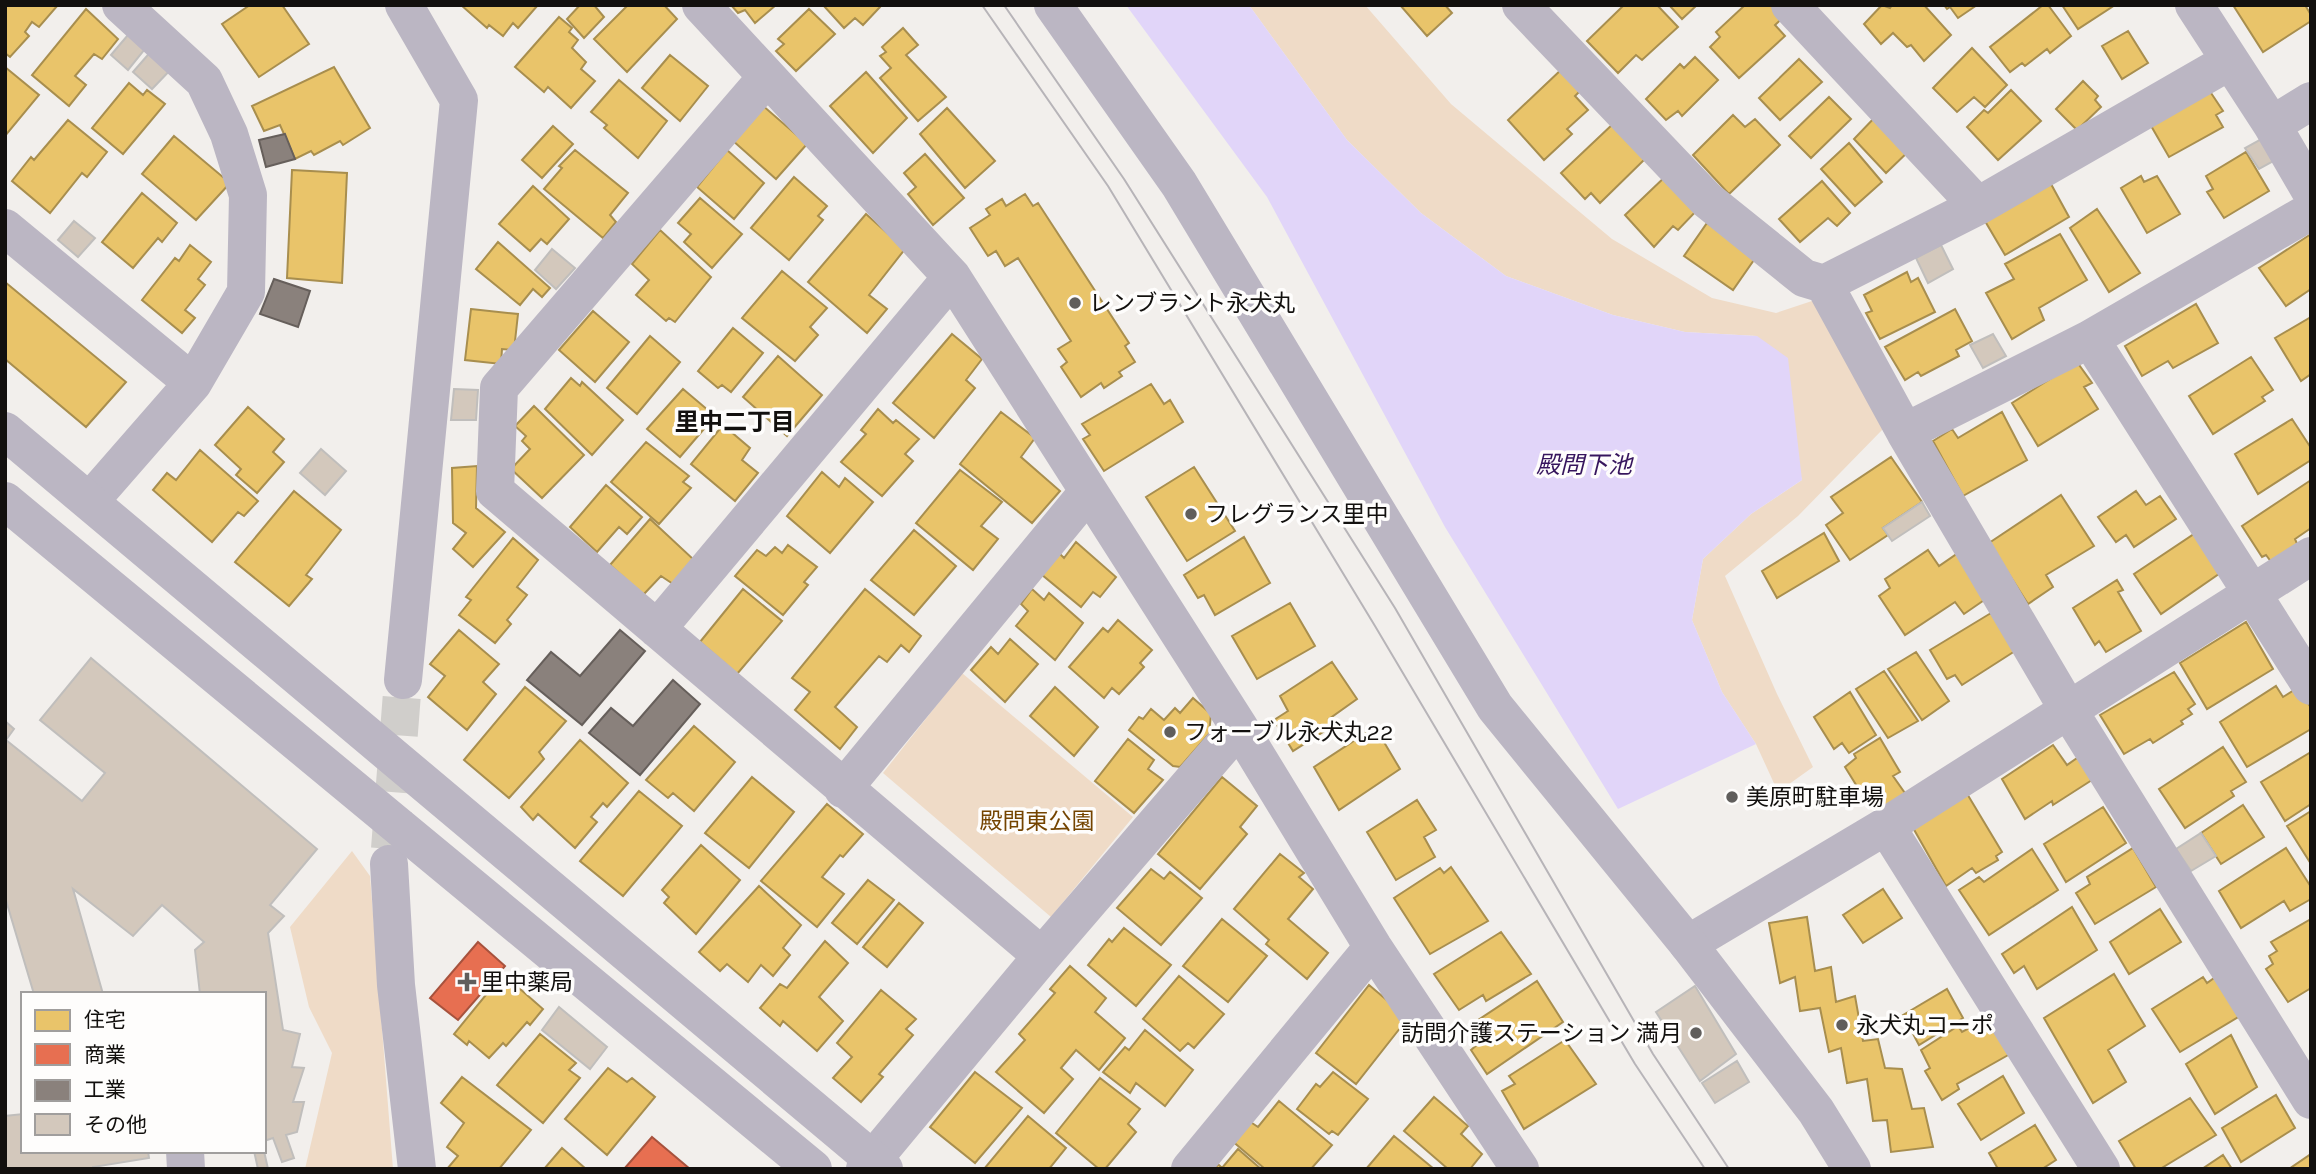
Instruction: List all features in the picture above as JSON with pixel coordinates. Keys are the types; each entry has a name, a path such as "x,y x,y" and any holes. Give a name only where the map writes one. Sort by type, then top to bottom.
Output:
{"street":[{"path":"90,501 193,383 246,292 248,195 229,134 204,81 121,5"},
{"path":"403,680 459,100 404,5"},
{"path":"701,5 952,277 1239,727 1373,947 1520,1169"},
{"path":"1053,5 1179,184 1495,708 1688,944 1816,1111 1852,1169"},
{"path":"1521,5 1707,200 1804,278 1824,284 1978,206 2230,61"},
{"path":"1790,5 1978,206"},
{"path":"2193,5 2272,125 2311,192"},
{"path":"767,77 499,388 495,491 1042,956"},
{"path":"2272,125 2311,101"},
{"path":"1905,432 2090,339 2311,211"},
{"path":"5,228 193,383"},
{"path":"657,629 952,277"},
{"path":"1824,284 1905,432 2069,711 2311,1100"},
{"path":"2090,339 2311,686"},
{"path":"5,431 874,1166 1042,956 1239,727"},
{"path":"843,789 1087,492"},
{"path":"5,500 813,1169"},
{"path":"1688,944 1886,826 2311,556"},
{"path":"1886,826 2101,1169"},
{"path":"389,864 396,985 417,1169"},
{"path":"1191,1169 1373,947"}],"green space":[{"path":"1249,5 1365,5 1451,104 1612,239 1712,298 1776,313 1815,300 1883,429 1798,516 1725,576 1777,694 1813,767 1778,792 1756,744 1722,692 1692,620 1703,559 1751,514 1802,480 1757,336 1685,332 1613,315 1506,276 1421,213 1347,140"},
{"name":"殿問東公園","path":"962,673 1133,817 1051,917 883,773"},
{"path":"352,851 370,876 393,1169 305,1169 332,1053 309,1007 290,927"}],"water":[{"name":"殿問下池","path":"1126,5 1249,5 1347,140 1421,213 1506,276 1613,315 1685,332 1757,336 1788,358 1802,480 1751,514 1703,559 1692,620 1722,692 1756,744 1618,809 1445,527 1267,197"}],"building: 住宅":[{"path":"5,5 58,5 39,27 32,22 25,32 29,36 10,57 5,53"},
{"path":"250,5 282,5 309,44 259,77 222,24"},
{"path":"461,5 538,5 518,28 513,23 503,36 489,25 487,28"},
{"path":"580,5 594,5 604,17 584,38 567,19"},
{"path":"628,5 664,5 677,19 627,72 594,39"},
{"path":"731,5 776,5 755,23 745,10 738,13"},
{"path":"823,5 880,7 863,25 855,18 844,28"},
{"path":"1400,5 1445,5 1452,13 1427,36"},
{"path":"1624,5 1657,5 1678,27 1642,60 1636,55 1618,73 1587,41"},
{"path":"1669,5 1697,5 1682,19"},
{"path":"1745,5 1779,5 1787,14 1775,25 1785,36 1739,78 1710,47 1720,37 1716,32"},
{"path":"1882,5 1890,8 1892,5 1924,5 1951,35 1924,61 1911,45 1907,47 1893,33 1881,44 1864,24"},
{"path":"1944,5 1977,5 1958,18 1950,7 1947,9"},
{"path":"2043,5 2048,5 2071,36 2050,53 2047,49 2025,66 2022,63 2010,72 1990,47"},
{"path":"2062,5 2115,5 2078,29"},
{"path":"2233,5 2305,5 2311,15 2311,21 2263,52"},
{"path":"86,9 118,39 102,59 94,54 75,76 86,85 69,106 32,75"},
{"path":"809,9 835,34 796,71 776,51 784,44 778,39"},
{"path":"559,17 572,28 569,32 578,40 572,48 586,62 581,69 595,81 571,108 548,87 544,92 515,67"},
{"path":"903,28 918,45 906,55 946,97 918,121 880,78 891,68 880,56 886,52 882,47"},
{"path":"2128,31 2148,63 2122,79 2102,46"},
{"path":"1972,48 2007,85 1985,107 1974,97 1957,112 1933,88"},
{"path":"670,55 708,86 680,121 642,88"},
{"path":"1695,57 1718,80 1682,116 1678,111 1666,120 1646,99 1680,64 1684,68"},
{"path":"1799,59 1822,82 1780,120 1759,98"},
{"path":"5,67 39,95 5,136"},
{"path":"334,67 370,128 343,145 340,141 314,155 311,151 295,159 280,125 264,131 252,106"},
{"path":"1563,68 1582,89 1575,96 1588,110 1567,129 1572,134 1544,160 1508,120"},
{"path":"866,72 907,118 873,153 830,106"},
{"path":"619,80 667,121 638,158 604,128 607,125 591,112"},
{"path":"2083,81 2098,96 2095,100 2101,107 2077,130 2056,109"},
{"path":"129,83 143,95 147,90 165,104 123,154 92,128"},
{"path":"2011,90 2041,121 1998,160 1967,127 1984,110 1988,113"},
{"path":"2209,90 2223,111 2216,115 2223,127 2169,157 2150,124"},
{"path":"1829,97 1851,119 1811,158 1789,136"},
{"path":"762,105 807,144 776,179 732,140"},
{"path":"947,108 995,161 965,188 920,134"},
{"path":"1878,114 1912,148 1886,173 1854,139"},
{"path":"1733,115 1745,127 1755,119 1780,145 1729,194 1693,155"},
{"path":"68,120 107,152 87,177 82,173 50,213 12,181 31,157 34,160"},
{"path":"1614,123 1647,157 1600,203 1591,193 1585,199 1561,173"},
{"path":"553,126 573,144 542,178 522,160"},
{"path":"174,136 230,183 196,220 142,174"},
{"path":"1849,143 1882,182 1855,206 1821,169"},
{"path":"575,150 628,193 610,215 616,222 603,238 544,189 562,168 559,166"},
{"path":"727,150 764,183 734,219 697,187"},
{"path":"2246,152 2269,191 2224,218 2207,192 2213,189 2206,176"},
{"path":"925,154 964,198 933,225 908,194 916,187 904,173"},
{"path":"292,170 347,173 342,283 287,278"},
{"path":"1668,174 1700,207 1678,230 1673,226 1654,247 1625,215"},
{"path":"2141,176 2144,182 2157,176 2180,214 2147,233 2121,188"},
{"path":"794,177 827,206 818,216 823,220 789,260 751,228"},
{"path":"1822,181 1850,213 1837,226 1828,218 1800,242 1779,219"},
{"path":"2051,184 2069,217 2005,255 1985,221"},
{"path":"533,186 569,219 547,244 541,239 530,251 499,224"},
{"path":"142,193 177,223 162,242 158,238 133,268 102,242"},
{"name":"レンブラント永犬丸","path":"1025,194 1033,206 1038,203 1129,343 1125,346 1135,362 1119,372 1122,376 1104,388 1101,383 1081,397 1061,367 1067,362 1058,349 1071,341 1018,258 1005,266 996,251 988,256 970,228 990,215 986,209 1002,199 1006,206"},
{"path":"700,198 742,234 712,268 684,242 691,234 678,223"},
{"path":"2097,209 2140,273 2109,292 2070,228"},
{"path":"866,214 905,249 869,295 887,309 867,333 808,282"},
{"path":"1707,223 1756,257 1733,290 1684,256"},
{"path":"660,230 711,277 675,322 669,318 666,321 636,295 649,280 632,264"},
{"path":"2060,234 2087,280 2039,308 2044,320 2012,339 1986,293 2014,279 2005,264"},
{"path":"2311,234 2311,289 2286,306 2259,268"},
{"path":"498,242 550,288 542,297 533,289 520,305 476,269"},
{"path":"190,245 211,262 198,279 205,285 185,310 195,318 182,333 142,300 175,258 179,261"},
{"path":"782,271 827,308 810,327 818,335 795,361 742,318"},
{"path":"1907,272 1911,282 1918,278 1935,312 1880,339 1866,313 1872,311 1864,295"},
{"path":"5,282 126,382 86,427 5,359"},
{"path":"2196,304 2218,343 2173,368 2168,361 2142,376 2125,346"},
{"path":"471,309 518,314 514,350 502,349 501,364 465,360"},
{"path":"1955,309 1972,341 1956,350 1959,356 1921,376 1918,372 1905,380 1885,347"},
{"path":"593,311 629,342 595,382 559,350"},
{"path":"2311,317 2311,374 2301,381 2275,338"},
{"path":"733,328 763,353 731,392 722,385 718,388 698,371"},
{"path":"952,334 982,359 966,380 975,388 934,438 893,403"},
{"path":"650,336 680,362 637,414 607,388"},
{"path":"778,356 822,395 787,436 743,397"},
{"path":"2251,357 2273,390 2262,397 2265,401 2213,434 2189,396"},
{"path":"2077,362 2092,383 2084,387 2098,409 2038,446 2012,403"},
{"path":"571,378 580,386 582,382 623,420 592,455 545,409"},
{"path":"1151,384 1164,404 1170,400 1183,422 1104,471 1083,439 1090,435 1082,424"},
{"path":"683,389 715,416 680,457 647,429"},
{"path":"534,406 584,455 542,498 511,469 530,449 522,441 526,436 515,426"},
{"path":"248,407 284,439 273,452 284,462 257,493 236,475 241,469 215,445"},
{"path":"878,409 893,423 896,420 919,439 905,454 913,461 882,496 841,462 866,434 861,430"},
{"path":"1001,412 1035,438 1021,457 1060,491 1032,523 960,464"},
{"path":"2002,412 2027,460 1963,496 1933,441 1952,429 1958,438"},
{"path":"2292,419 2311,448 2311,460 2258,494 2235,454"},
{"path":"723,425 750,448 742,460 758,473 735,501 691,464"},
{"path":"646,442 689,476 683,482 691,488 659,524 611,482"},
{"path":"200,450 258,501 244,516 238,512 212,542 153,490 167,473 176,480"},
{"path":"1891,457 1922,502 1883,528 1888,535 1850,560 1826,525 1843,513 1831,497"},
{"path":"477,466 476,508 505,532 473,567 453,549 466,533 453,523 452,468"},
{"name":"フレグランス里中","path":"1194,467 1235,531 1187,561 1146,497"},
{"path":"960,470 1002,502 981,526 998,539 973,570 916,523"},
{"path":"822,472 839,487 845,478 873,502 830,553 787,516"},
{"path":"2311,480 2311,528 2295,539 2298,546 2272,563 2266,555 2262,557 2242,526"},
{"path":"606,485 642,517 627,534 619,527 597,552 570,527"},
{"path":"294,491 341,530 306,575 312,579 289,606 235,562"},
{"path":"2136,491 2146,505 2160,496 2176,519 2134,547 2126,535 2116,542 2098,517"},
{"path":"2061,495 2094,546 2046,575 2053,587 2028,604 1989,543"},
{"path":"650,519 693,559 673,584 661,576 643,595 610,565"},
{"path":"914,530 956,566 914,615 871,580"},
{"path":"2200,530 2226,569 2161,614 2134,574"},
{"path":"1824,533 1839,561 1777,598 1762,571"},
{"path":"1244,537 1270,583 1215,615 1204,595 1198,598 1184,575"},
{"path":"513,538 538,560 517,587 527,595 507,620 511,624 495,643 459,615 471,600 466,597"},
{"path":"1076,542 1116,577 1100,597 1093,592 1081,607 1041,574 1058,552 1064,558"},
{"path":"788,545 817,567 804,582 808,585 783,615 735,576 757,550 766,556 775,547 782,553"},
{"path":"1928,550 1939,566 1961,551 1990,596 1964,614 1955,602 1905,635 1879,596 1890,588 1885,579"},
{"path":"2117,580 2123,590 2118,592 2141,631 2106,652 2099,641 2095,645 2073,608"},
{"path":"743,589 782,621 737,674 700,642"},
{"path":"865,589 921,636 909,652 901,645 887,662 879,656 835,707 857,727 840,749 795,710 810,692 792,678"},
{"path":"1032,589 1044,600 1049,593 1083,623 1055,660 1016,626 1028,611 1021,604"},
{"path":"1290,603 1315,646 1257,679 1232,636"},
{"path":"1991,613 2015,651 1962,685 1955,675 1947,679 1930,650"},
{"path":"1118,620 1152,650 1140,663 1144,667 1119,694 1112,688 1104,698 1069,667 1103,628 1108,632"},
{"path":"2246,622 2273,669 2207,709 2180,663"},
{"path":"459,630 499,664 483,682 496,694 467,730 428,697 445,676 430,664"},
{"path":"1010,639 1038,664 1005,702 971,670 991,647 998,654"},
{"path":"1916,652 1949,701 1922,720 1888,669"},
{"path":"1332,662 1357,699 1329,719 1334,725 1293,751 1274,720 1288,711 1280,696"},
{"path":"1884,671 1918,721 1888,738 1856,689"},
{"path":"2174,672 2195,704 2188,709 2192,714 2181,721 2183,724 2153,743 2150,739 2124,754 2100,715"},
{"path":"2276,686 2283,697 2299,687 2311,708 2311,729 2247,767 2220,722"},
{"path":"525,687 566,721 539,752 544,759 509,798 464,760"},
{"path":"1055,687 1098,727 1074,756 1030,716"},
{"path":"1850,692 1876,735 1849,753 1842,743 1834,749 1814,717"},
{"name":"フォーブル永犬丸22","path":"1193,698 1211,714 1209,734 1180,767 1173,766 1129,730 1139,717 1143,719 1151,709 1164,720 1175,708 1180,713"},
{"path":"694,726 735,762 694,811 673,793 668,798 646,780"},
{"path":"1375,727 1400,769 1339,810 1314,767"},
{"path":"1880,738 1900,772 1893,776 1907,796 1883,811 1876,799 1868,804 1845,767 1856,758 1854,754"},
{"path":"1128,739 1154,760 1148,769 1163,780 1134,813 1095,781"},
{"path":"580,740 628,783 607,807 603,803 591,817 597,822 575,848 538,814 533,820 521,807"},
{"path":"2053,745 2067,765 2080,756 2092,780 2025,819 2002,779"},
{"path":"2223,747 2246,782 2231,791 2234,796 2185,828 2159,789"},
{"path":"2311,752 2311,804 2285,821 2261,782"},
{"path":"752,777 794,812 749,868 705,833"},
{"path":"1222,777 1257,806 1240,827 1247,834 1200,889 1158,854"},
{"path":"639,791 682,826 623,896 580,861"},
{"path":"1966,792 2002,852 1996,856 1998,860 1976,873 1972,868 1946,886 1912,826"},
{"path":"1417,800 1436,830 1424,837 1435,857 1396,880 1367,832"},
{"path":"827,804 863,834 843,857 840,855 822,877 844,894 817,927 761,881"},
{"path":"2243,805 2264,837 2221,864 2201,833"},
{"path":"2103,807 2126,843 2066,882 2044,844"},
{"path":"2311,811 2311,864 2287,826"},
{"path":"701,845 740,880 696,934 664,903 669,897 662,890"},
{"path":"2133,848 2156,887 2095,924 2076,893 2090,884 2087,877"},
{"path":"2286,848 2311,887 2311,899 2290,911 2284,901 2241,928 2219,891"},
{"path":"2032,849 2058,890 1989,935 1959,890 1979,877 1984,882"},
{"path":"1280,854 1304,873 1299,877 1313,889 1288,919 1328,953 1307,979 1266,944 1269,940 1234,909"},
{"path":"1451,867 1488,921 1430,954 1394,898 1440,868 1444,873"},
{"path":"1151,869 1164,879 1170,872 1202,898 1161,945 1117,908"},
{"path":"868,880 894,900 857,944 832,923"},
{"path":"759,886 801,925 783,948 790,955 773,976 761,965 748,982 727,964 720,971 699,952"},
{"path":"1883,889 1902,918 1863,943 1843,915"},
{"path":"899,903 923,923 887,967 863,947"},
{"path":"2072,907 2097,950 2037,989 2024,966 2014,973 2002,954"},
{"path":"2160,909 2181,942 2129,974 2110,942"},
{"name":"永犬丸コーポ","path":"1807,917 1815,971 1831,967 1836,1002 1855,996 1863,1041 1878,1039 1885,1068 1902,1069 1912,1109 1924,1108 1933,1147 1891,1152 1887,1120 1873,1121 1867,1079 1847,1083 1841,1048 1829,1052 1820,1008 1800,1011 1795,977 1780,983 1769,923"},
{"path":"1222,919 1267,956 1228,1002 1183,966"},
{"path":"2311,919 2311,988 2288,1002 2266,969 2273,964 2269,956 2277,951 2271,942"},
{"path":"1124,928 1171,965 1136,1006 1088,965 1109,939 1112,942"},
{"path":"1501,932 1531,974 1486,1001 1483,995 1459,1010 1434,974"},
{"path":"825,941 848,963 819,997 843,1021 817,1051 783,1021 780,1026 760,1008 780,984 787,988"},
{"path":"1070,966 1106,998 1095,1012 1125,1038 1099,1070 1076,1050 1061,1068 1073,1079 1044,1113 996,1072 1025,1040 1019,1034 1055,993 1050,989"},
{"path":"2221,973 2245,1013 2180,1052 2152,1009 2203,977 2207,983"},
{"path":"503,974 543,1009 530,1025 527,1022 506,1046 503,1043 489,1058 469,1041 467,1045 454,1034"},
{"path":"2114,974 2145,1026 2108,1050 2126,1082 2093,1103 2044,1018"},
{"path":"1179,976 1224,1014 1194,1048 1188,1043 1180,1051 1143,1019"},
{"path":"1537,981 1563,1022 1487,1074 1471,1050 1478,1044 1466,1028"},
{"path":"1369,985 1408,1018 1356,1084 1316,1053"},
{"path":"1947,989 1963,1018 1919,1045 1903,1015"},
{"path":"881,990 916,1019 906,1029 913,1035 879,1074 883,1077 861,1102 833,1078 852,1057 837,1043"},
{"path":"1988,1018 2010,1054 1957,1084 1959,1089 1942,1100 1925,1071 1930,1068 1921,1050 1958,1026 1962,1032"},
{"path":"1145,1030 1193,1070 1165,1106 1136,1083 1130,1093 1103,1072 1125,1047 1129,1050"},
{"path":"540,1034 576,1063 569,1070 580,1078 543,1123 497,1085"},
{"path":"2231,1035 2257,1087 2215,1114 2186,1064"},
{"path":"1565,1040 1596,1084 1524,1129 1502,1091 1515,1084 1509,1076"},
{"path":"608,1068 627,1082 632,1078 655,1097 607,1155 565,1119"},
{"path":"975,1072 1022,1108 975,1163 930,1127"},
{"path":"1333,1072 1368,1099 1338,1135 1332,1131 1329,1134 1297,1109 1316,1084 1320,1087"},
{"path":"2003,1076 2024,1113 1981,1140 1958,1104"},
{"path":"462,1077 531,1130 499,1169 447,1169 458,1156 447,1147 464,1123 441,1103"},
{"path":"1100,1078 1140,1109 1128,1124 1136,1132 1105,1169 1099,1169 1056,1133"},
{"path":"2276,1095 2295,1128 2241,1162 2222,1128"},
{"path":"1434,1097 1468,1126 1461,1134 1482,1154 1470,1169 1448,1169 1404,1131"},
{"path":"2190,1098 2216,1135 2160,1169 2136,1169 2119,1141"},
{"path":"1279,1101 1332,1145 1311,1169 1265,1169 1231,1140 1249,1121 1258,1127"},
{"path":"1028,1116 1066,1148 1049,1169 984,1169"},
{"path":"2035,1125 2056,1160 2042,1169 1998,1169 1989,1153"},
{"path":"1394,1136 1434,1169 1366,1169"},
{"path":"562,1148 586,1169 544,1169"},
{"path":"1238,1149 1261,1169 1215,1169 1218,1164 1222,1168"},
{"path":"2311,1154 2311,1169 2289,1169"},
{"path":"2223,1155 2232,1169 2202,1169"}],"building: 商業":[{"name":"里中薬局","path":"478,942 505,966 458,1020 430,998"},
{"path":"652,1137 690,1169 624,1169"}],"building: 工業":[{"path":"285,134 295,159 266,167 259,140"},
{"path":"274,279 310,291 298,327 260,314"},
{"path":"620,630 645,651 582,725 527,680 551,652 580,676"},
{"path":"673,680 700,704 640,775 589,733 611,708 633,726"}],"building: その他":[{"path":"128,35 145,49 128,70 111,55"},
{"path":"154,48 175,65 152,89 133,72"},
{"path":"2265,137 2279,158 2259,169 2245,148"},
{"path":"74,221 95,238 78,257 58,240"},
{"path":"1941,245 1953,269 1928,283 1916,258"},
{"path":"552,249 575,268 556,289 535,270"},
{"path":"1993,334 2006,356 1983,368 1970,345"},
{"path":"454,389 478,390 476,420 451,420"},
{"path":"321,449 346,471 325,495 300,473"},
{"path":"1922,502 1930,516 1892,541 1883,528"},
{"path":"91,658 317,849 270,905 284,916 268,933 283,1030 300,1034 292,1067 304,1068 293,1102 304,1102 297,1132 286,1135 294,1158 282,1162 273,1138 266,1140 266,992 200,992 195,950 204,942 162,905 133,936 73,889 102,992 33,992 5,897 5,721 14,729 6,740 82,801 105,773 40,720"},
{"path":"2201,833 2216,856 2191,871 2176,849"},
{"name":"訪問介護ステーション 満月","path":"1695,986 1736,1054 1700,1081 1656,1012"},
{"path":"559,1007 607,1047 590,1069 542,1030"},
{"path":"1737,1061 1749,1082 1715,1103 1702,1083"},
{"path":"21,1114 21,1153 148,1153 149,1158 93,1169 5,1169 5,1116"},
{"path":"254,1153 264,1153 268,1169 258,1169"}],"tunnel":[{"path":"390,849 403,680"}],"tram line":[{"path":"982,5 1108,186 1375,626 1635,1064 1705,1169"},
{"path":"1004,5 1124,179 1395,608 1653,1054 1729,1169"}],"place":[{"name":"レンブラント永犬丸","path":"1075,303"},
{"name":"フレグランス里中","path":"1191,514"},
{"name":"フォーブル永犬丸22","path":"1170,732"},
{"name":"美原町駐車場","path":"1732,797"},
{"name":"里中薬局","path":"467,982"},
{"name":"永犬丸コーポ","path":"1842,1025"},
{"name":"訪問介護ステーション 満月","path":"1696,1033"}],"district":[{"name":"里中二丁目","path":"735,422"}]}
